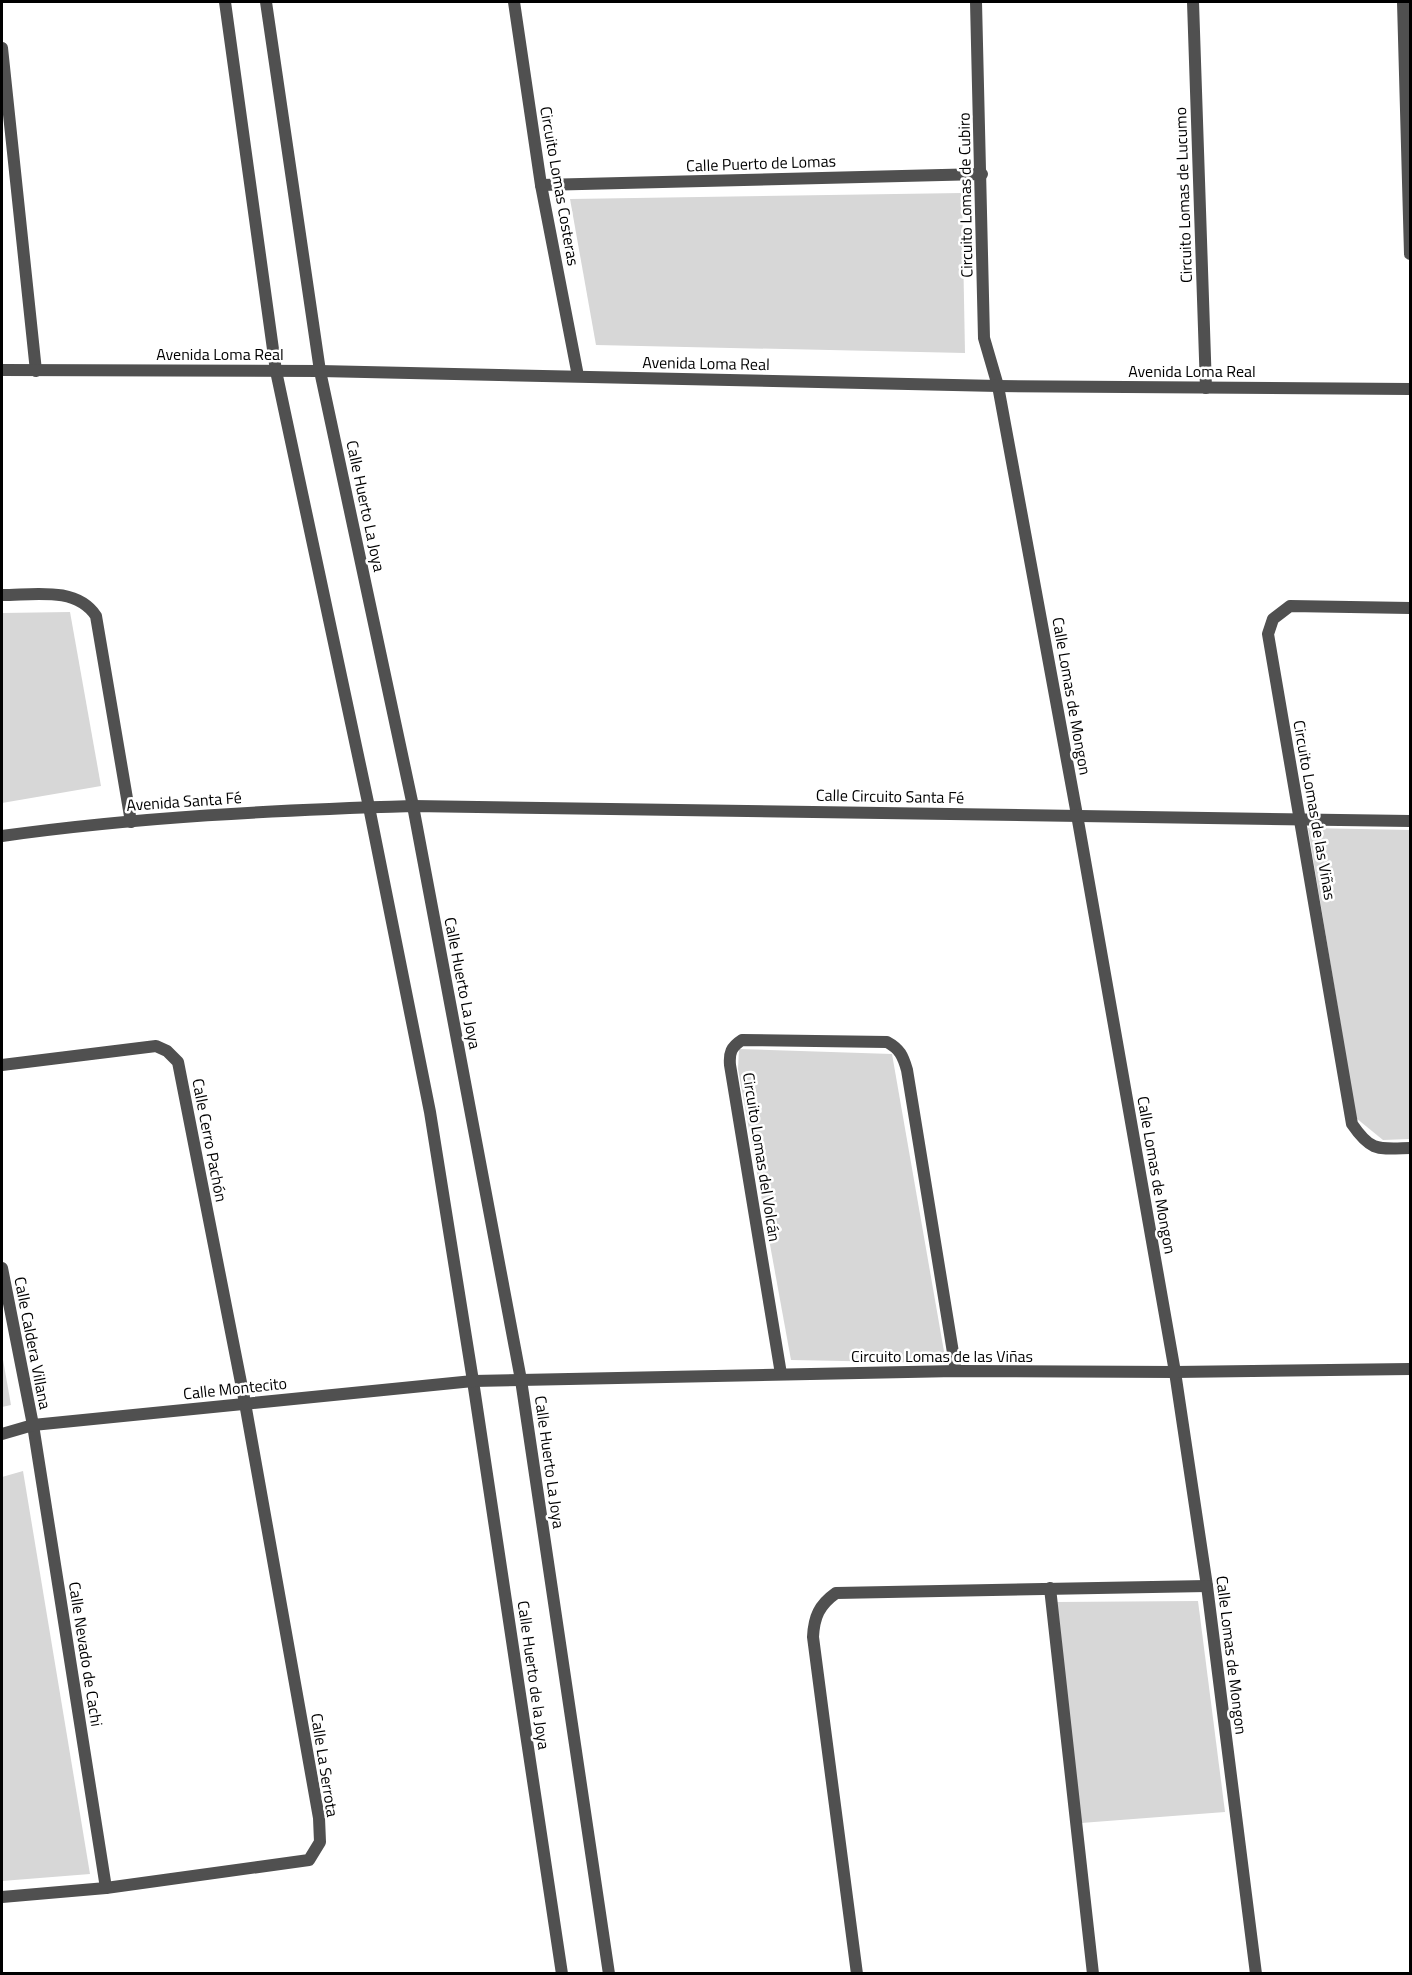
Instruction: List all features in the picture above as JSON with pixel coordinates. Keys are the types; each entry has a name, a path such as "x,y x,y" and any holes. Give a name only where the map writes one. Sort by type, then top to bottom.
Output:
{"street":[{"path":"225,2 276,371 369,807 430,1112 473,1381"},
{"name":"Calle Huerto La Joya","path":"266,2 320,371 413,806 521,1380 609,1974"},
{"name":"Circuito Lomas Costeras","path":"514,2 541,185 578,376"},
{"name":"Circuito Lomas de Cubiro","path":"976,2 982,174 984,338 998,386"},
{"name":"Circuito Lomas de Lucumo","path":"1193,2 1206,388"},
{"path":"1403,2 1410,254"},
{"path":"2,48 36,370"},
{"name":"Calle Puerto de Lomas","path":"541,185 982,174"},
{"name":"Avenida Loma Real","path":"2,370 320,371 998,386 1410,389"},
{"name":"Calle Lomas de Mongon","path":"998,386 1077,815 1175,1372 1207,1586 1256,1974"},
{"path":"2,595 63,595 80,599 91,608 96,616 131,822"},
{"name":"Circuito Lomas de las Viñas","path":"1410,608 1290,606 1273,619 1269,633 1352,1124 1365,1142 1384,1149 1410,1148"},
{"name":"Calle Circuito Santa Fé","path":"369,807 1410,821"},
{"name":"Avenida Santa Fé","path":"2,836 131,822 257,812 369,807"},
{"name":"Circuito Lomas del Volcán","path":"781,1374 730,1065 729,1055 734,1045 741,1040 887,1042 903,1055 956,1371"},
{"name":"Calle Cerro Pachón","path":"2,1065 156,1046 167,1051 177,1062 245,1403"},
{"name":"Calle Caldera Villana","path":"2,1268 33,1425"},
{"name":"Circuito Lomas de las Viñas","path":"473,1381 956,1371 1175,1372 1410,1369"},
{"name":"Calle Montecito","path":"2,1434 33,1425 473,1381"},
{"name":"Calle Huerto de la Joya","path":"473,1381 562,1974"},
{"name":"Calle La Serrota","path":"2,1897 106,1888 309,1860 320,1842 319,1818 245,1403"},
{"name":"Calle Nevado de Cachi","path":"33,1425 106,1888"},
{"path":"857,1974 813,1637 815,1616 826,1599 836,1593 1207,1586"},
{"path":"1050,1588 1094,1974"}],"shaded area":[{"path":"962,193 965,353 596,345 570,199"},
{"path":"70,612 101,786 2,803 2,613"},
{"path":"1308,828 1410,830 1410,1139 1383,1140 1356,1118"},
{"path":"739,1049 892,1054 946,1363 791,1360 738,1069"},
{"path":"2,1354 11,1405 2,1407"},
{"path":"23,1471 90,1874 2,1881 2,1477"},
{"path":"1198,1601 1225,1812 1081,1823 1057,1602"}]}
